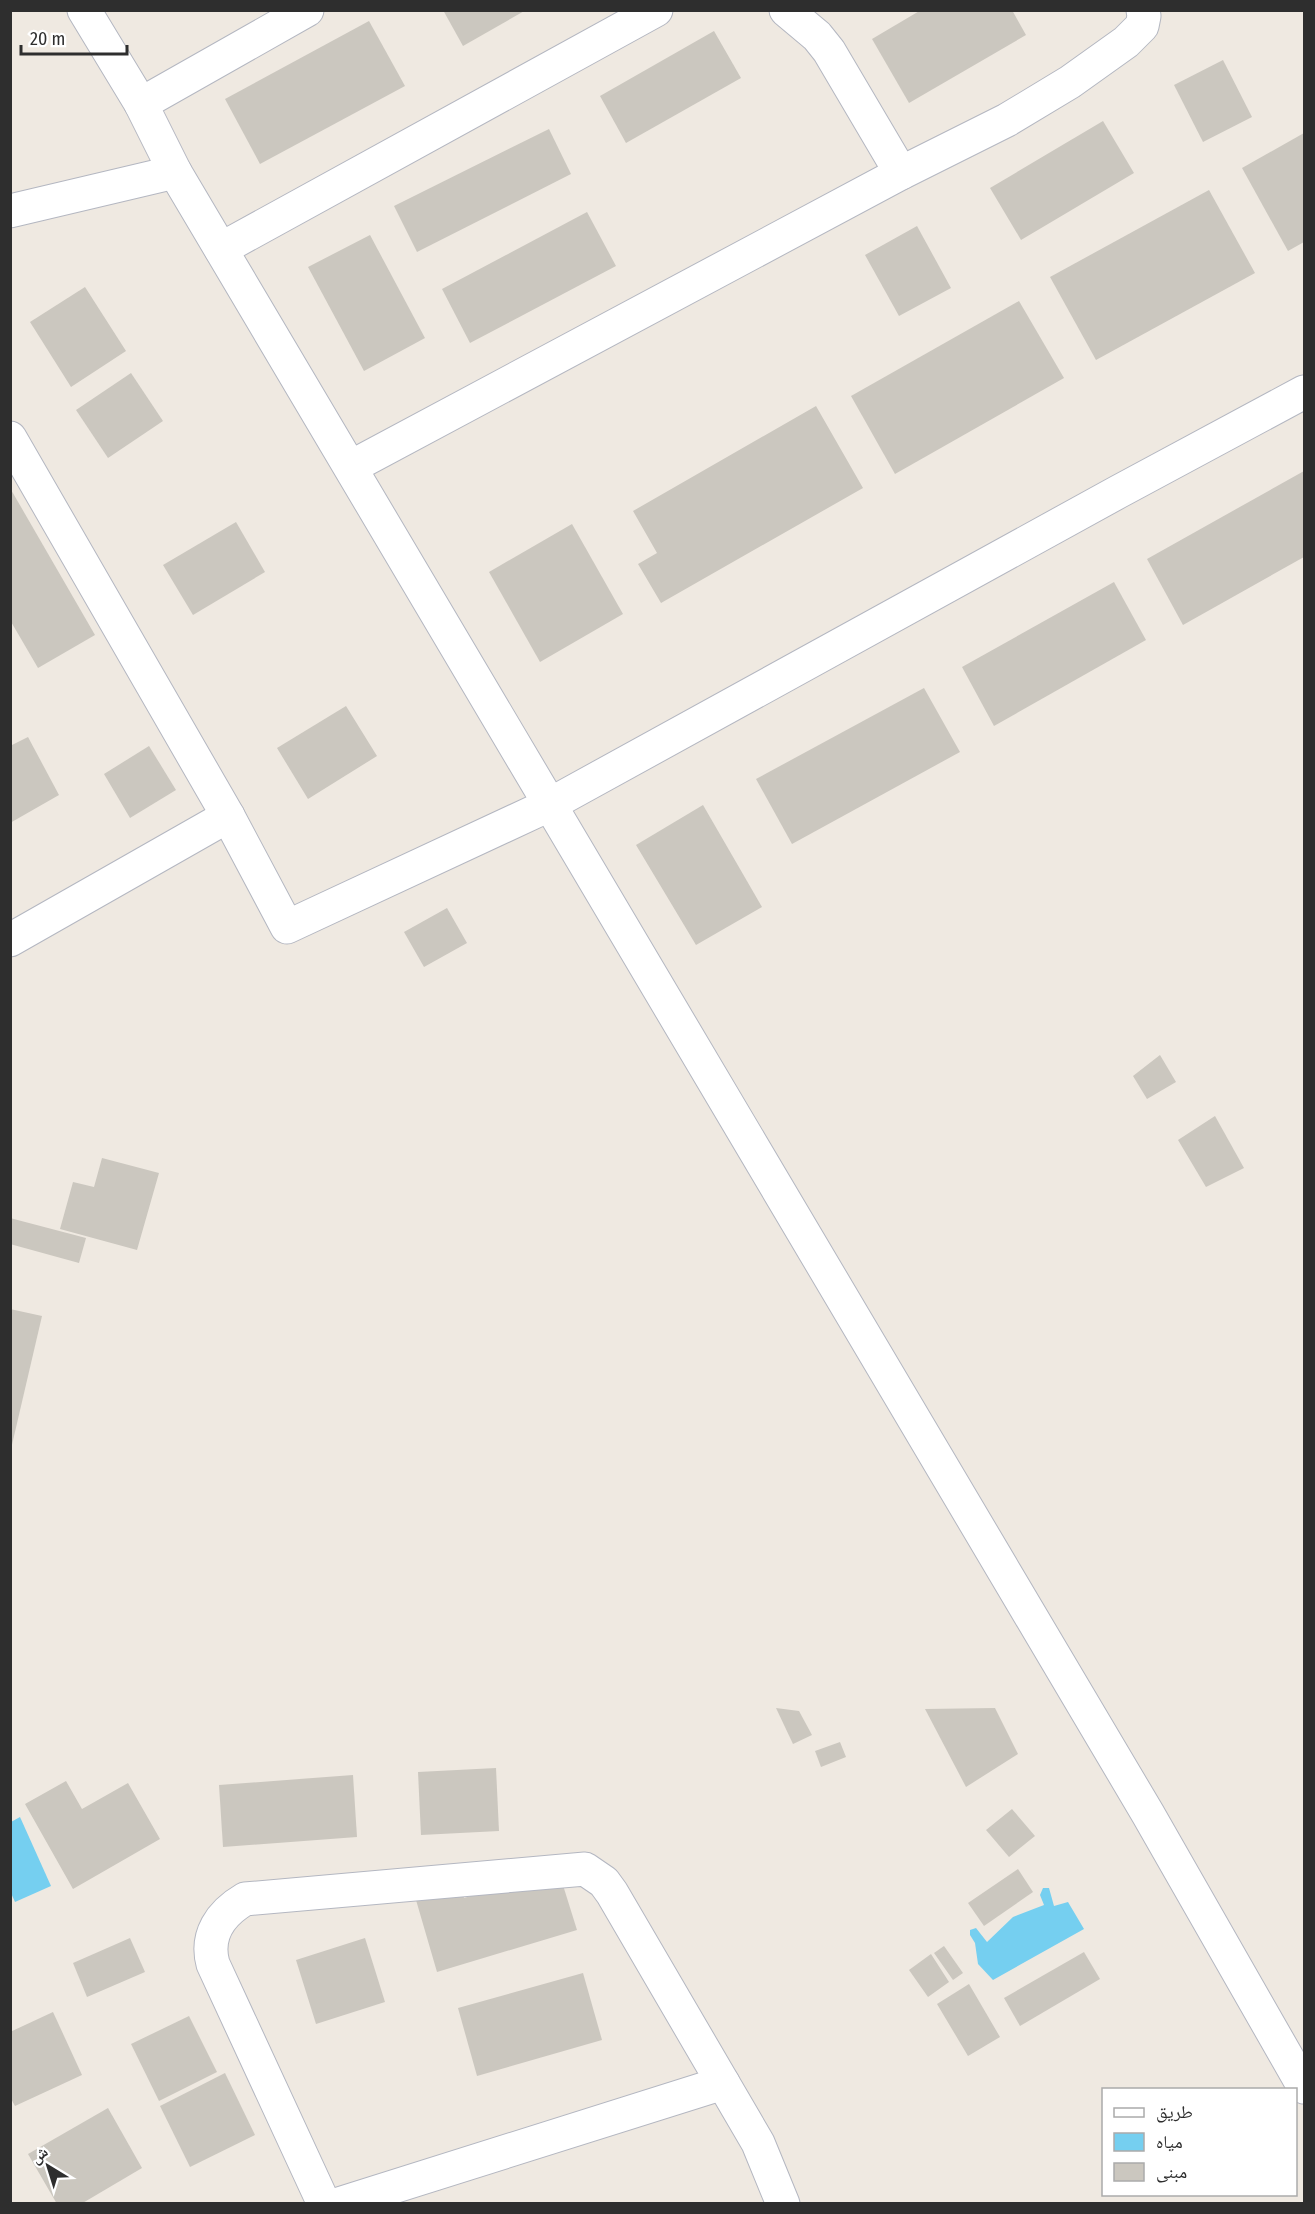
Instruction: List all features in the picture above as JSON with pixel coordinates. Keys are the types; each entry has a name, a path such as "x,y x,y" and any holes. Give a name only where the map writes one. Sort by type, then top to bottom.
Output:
{"street":[{"path":"84,10 141,105 175,172 1124,1773 1305,2087"},
{"path":"141,105 307,10"},
{"path":"221,249 656,10"},
{"path":"786,10 817,36 829,51 901,174"},
{"path":"351,467 901,174 1007,120 1070,82 1126,42 1142,26 1143,10"},
{"path":"10,211 175,172"},
{"path":"10,438 228,816 287,927 549,805 1107,498 1305,392"},
{"path":"10,940 228,816"},
{"path":"324,2204 213,1964 210,1952 215,1928 232,1906 245,1899 585,1869 604,1882 612,1893 758,2143 783,2204"},
{"path":"339,2204 723,2083"}],"water":[{"path":"20,1817 51,1886 15,1902 11,1893 11,1822"},
{"path":"1043,1888 1049,1888 1054,1906 1068,1902 1084,1929 993,1980 978,1964 975,1943 970,1930 976,1928 987,1942 1013,1917 1044,1905 1040,1895"}],"building":[{"path":"443,10 526,10 463,46"},
{"path":"921,10 1012,10 1026,35 909,103 872,39"},
{"path":"369,21 405,86 260,164 225,99"},
{"path":"714,31 741,78 626,143 600,96"},
{"path":"1223,60 1252,117 1203,142 1174,85"},
{"path":"1103,121 1134,173 1021,240 990,188"},
{"path":"549,129 571,174 417,252 394,206"},
{"path":"1304,133 1304,242 1288,251 1242,168"},
{"path":"1209,190 1255,273 1096,360 1050,277"},
{"path":"587,212 616,266 470,343 442,289"},
{"path":"917,226 951,288 899,316 865,255"},
{"path":"370,235 425,338 364,371 308,267"},
{"path":"85,287 126,351 71,387 30,322"},
{"path":"1019,301 1064,378 895,474 851,396"},
{"path":"131,373 163,421 108,458 76,410"},
{"path":"816,406 863,488 661,603 638,564 657,553 633,511"},
{"path":"1304,471 1304,557 1183,625 1147,559"},
{"path":"10,488 95,635 38,668 10,620"},
{"path":"236,522 265,572 193,615 163,565"},
{"path":"572,524 623,614 540,662 489,572"},
{"path":"1114,582 1146,640 994,726 962,667"},
{"path":"924,688 960,752 792,844 756,779"},
{"path":"346,706 377,756 308,799 277,748"},
{"path":"28,737 59,795 10,823 10,746"},
{"path":"149,746 176,790 130,818 104,774"},
{"path":"703,805 762,907 696,945 636,845"},
{"path":"447,908 467,943 424,967 404,932"},
{"path":"1160,1055 1176,1082 1147,1099 1133,1076"},
{"path":"1215,1116 1244,1168 1206,1187 1178,1140"},
{"path":"102,1158 159,1173 137,1250 60,1229 73,1182 94,1187"},
{"path":"10,1218 86,1238 79,1263 10,1244"},
{"path":"10,1309 42,1316 11,1449 10,1449"},
{"path":"776,1708 799,1711 812,1735 793,1744"},
{"path":"995,1708 1018,1754 966,1787 925,1709"},
{"path":"840,1742 846,1757 821,1767 815,1751"},
{"path":"496,1768 499,1831 421,1835 418,1772"},
{"path":"353,1775 357,1837 223,1847 219,1785"},
{"path":"66,1781 82,1809 128,1783 160,1839 73,1889 25,1804"},
{"path":"1012,1809 1035,1836 1009,1857 986,1830"},
{"path":"1018,1869 1033,1892 984,1926 968,1903"},
{"path":"562,1882 577,1930 437,1972 416,1900 461,1886 464,1898 510,1884 533,1884 535,1890"},
{"path":"130,1938 145,1972 87,1997 73,1963"},
{"path":"365,1938 385,2002 316,2024 296,1960"},
{"path":"944,1946 963,1973 953,1980 934,1953"},
{"path":"1084,1952 1100,1979 1020,2026 1004,1998"},
{"path":"931,1954 949,1982 928,1997 909,1970"},
{"path":"583,1973 602,2040 477,2076 458,2008"},
{"path":"969,1984 1000,2037 968,2056 937,2004"},
{"path":"53,2012 82,2075 15,2106 10,2097 10,2032"},
{"path":"189,2016 217,2072 159,2101 131,2044"},
{"path":"225,2073 255,2135 190,2167 160,2106"},
{"path":"108,2108 142,2168 81,2204 57,2204 28,2154"}]}
